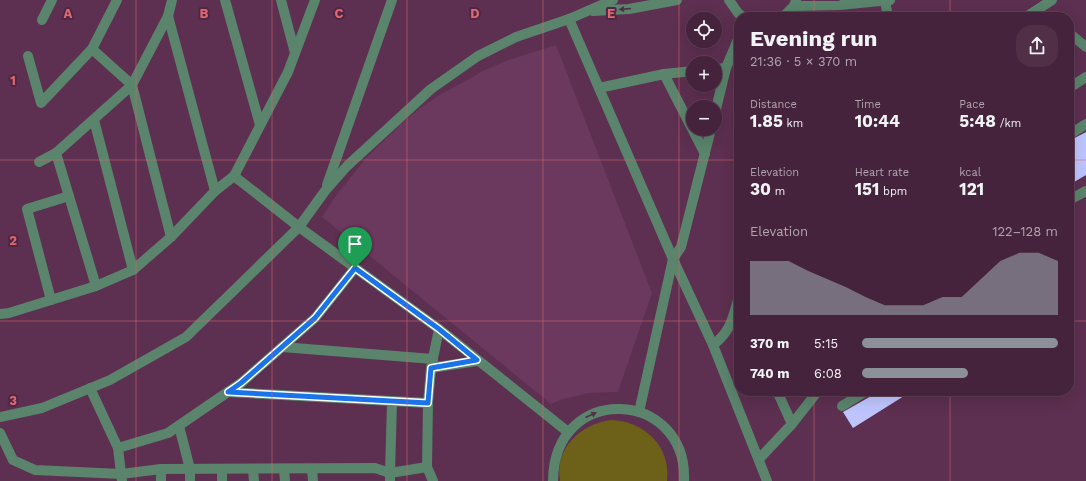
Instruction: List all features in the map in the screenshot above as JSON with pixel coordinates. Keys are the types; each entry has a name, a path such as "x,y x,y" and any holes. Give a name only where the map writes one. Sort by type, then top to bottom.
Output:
{"street":[{"path":"42,20 52,0"},
{"path":"28,56 41,103 92,49 117,0"},
{"path":"38,162 56,153 132,86 168,16 172,0"},
{"path":"225,0 260,125"},
{"path":"281,0 295,53"},
{"path":"0,314 9,313 96,286 133,270 171,237 215,191 234,176 288,72 315,0"},
{"path":"325,191 392,0"},
{"path":"0,417 42,408 110,380 186,337 299,228 325,191 347,166 431,89 478,56 516,37 569,19 613,0"},
{"path":"585,12 628,9 677,0"},
{"path":"729,0 737,12"},
{"path":"1037,12 1052,0"},
{"path":"787,12 795,3 888,1 888,12"},
{"path":"168,16 215,191"},
{"path":"569,19 673,259 713,345 738,413 759,459 767,481"},
{"path":"1074,37 1086,48"},
{"path":"92,49 132,86 171,237"},
{"path":"718,100 726,68 734,56"},
{"path":"722,68 726,68"},
{"path":"599,88 664,74 686,72"},
{"path":"664,74 705,154"},
{"path":"1074,85 1086,77"},
{"path":"94,120 133,270"},
{"path":"1074,132 1086,124"},
{"path":"639,412 673,259 681,247 709,136"},
{"path":"56,153 96,286"},
{"path":"234,176 299,228 439,329 568,432"},
{"path":"1074,197 1086,191"},
{"path":"51,300 27,209 69,196"},
{"path":"118,448 168,433 241,383 315,318 355,268"},
{"path":"713,345 734,328"},
{"path":"432,481 427,467 428,403 432,364 439,329"},
{"path":"282,347 432,364 477,360"},
{"path":"90,388 118,448 121,477"},
{"path":"228,392 428,403"},
{"path":"779,396 792,424"},
{"path":"759,459 792,424 814,396"},
{"path":"842,406 858,396"},
{"path":"390,477 392,402"},
{"path":"553,481 553,464 558,447 568,432 579,421 593,414 608,409 624,409 639,412 656,421 670,434 680,450 684,469 684,481"},
{"path":"179,426 190,469 190,481"},
{"path":"0,433 13,460 35,470 121,477 161,469 375,468 390,477 427,467"},
{"path":"161,469 161,481"},
{"path":"222,469 222,481"},
{"path":"253,469 254,481"},
{"path":"284,469 285,481"},
{"path":"312,469 313,481"}],"shaded area":[{"path":"556,45 652,293 618,392 589,393 563,399 551,404 322,217 335,197 366,158 420,108 441,94 485,70 508,60"},
{"path":"611,420 623,421 634,425 653,438 665,457 667,481 560,481 559,469 561,458 572,440 580,432 600,422"}],"building":[{"path":"1086,132 1086,175 1074,182 1074,138"},
{"path":"871,396 904,396 853,428 843,412"}],"route":[{"path":"355,268 439,329 477,360 451,366 431,368 428,403 350,400 228,392 241,383 315,318 355,268"}]}
